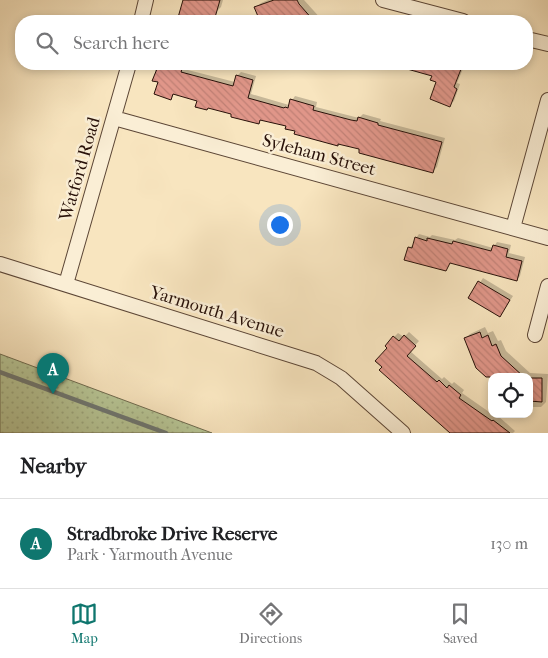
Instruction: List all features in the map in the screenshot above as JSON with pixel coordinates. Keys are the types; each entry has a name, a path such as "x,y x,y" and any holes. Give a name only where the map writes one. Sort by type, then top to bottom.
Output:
{"street":[{"path":"142,15 146,0"},
{"path":"384,0 440,15"},
{"path":"533,40 548,44"},
{"name":"Watford Road","path":"66,284 127,70"},
{"path":"513,228 548,100"},
{"name":"Syleham Street","path":"114,118 548,238"},
{"name":"Yarmouth Avenue","path":"0,264 316,363 341,378 403,433"},
{"path":"535,335 548,286"}],"green space":[{"path":"0,354 212,433 0,433"}],"building":[{"path":"183,0 220,0 216,15 179,15"},
{"path":"274,0 297,0 309,15 257,15 254,7"},
{"path":"157,70 182,70 181,72 233,86 236,75 253,80 248,98 284,108 288,108 290,99 314,106 313,110 357,121 358,117 378,123 378,125 442,142 433,173 359,153 359,149 338,144 338,146 294,134 295,131 285,129 286,126 260,120 259,124 231,117 231,114 195,107 197,101 173,94 171,100 154,94 158,82 152,81"},
{"path":"411,70 461,70 454,87 457,89 450,107 430,99 436,82 430,80 432,76"},
{"path":"415,237 427,241 427,238 452,244 453,241 491,251 493,245 508,249 506,257 522,261 517,281 450,263 446,271 404,260 408,247 412,248"},
{"path":"478,281 510,300 500,317 468,298"},
{"path":"480,332 482,338 488,335 492,346 496,344 501,356 520,373 488,373 488,377 486,377 476,368 464,338"},
{"path":"404,335 416,346 407,356 437,382 439,380 447,388 449,385 461,395 459,398 510,433 450,433 379,370 382,367 375,361 387,348 385,346 393,336 399,341"},
{"path":"533,378 542,378 542,402 533,401"}],"waterway":[{"path":"0,372 166,433"}],"place":[{"name":"Stradbroke Drive Reserve","path":"53,394"}]}
